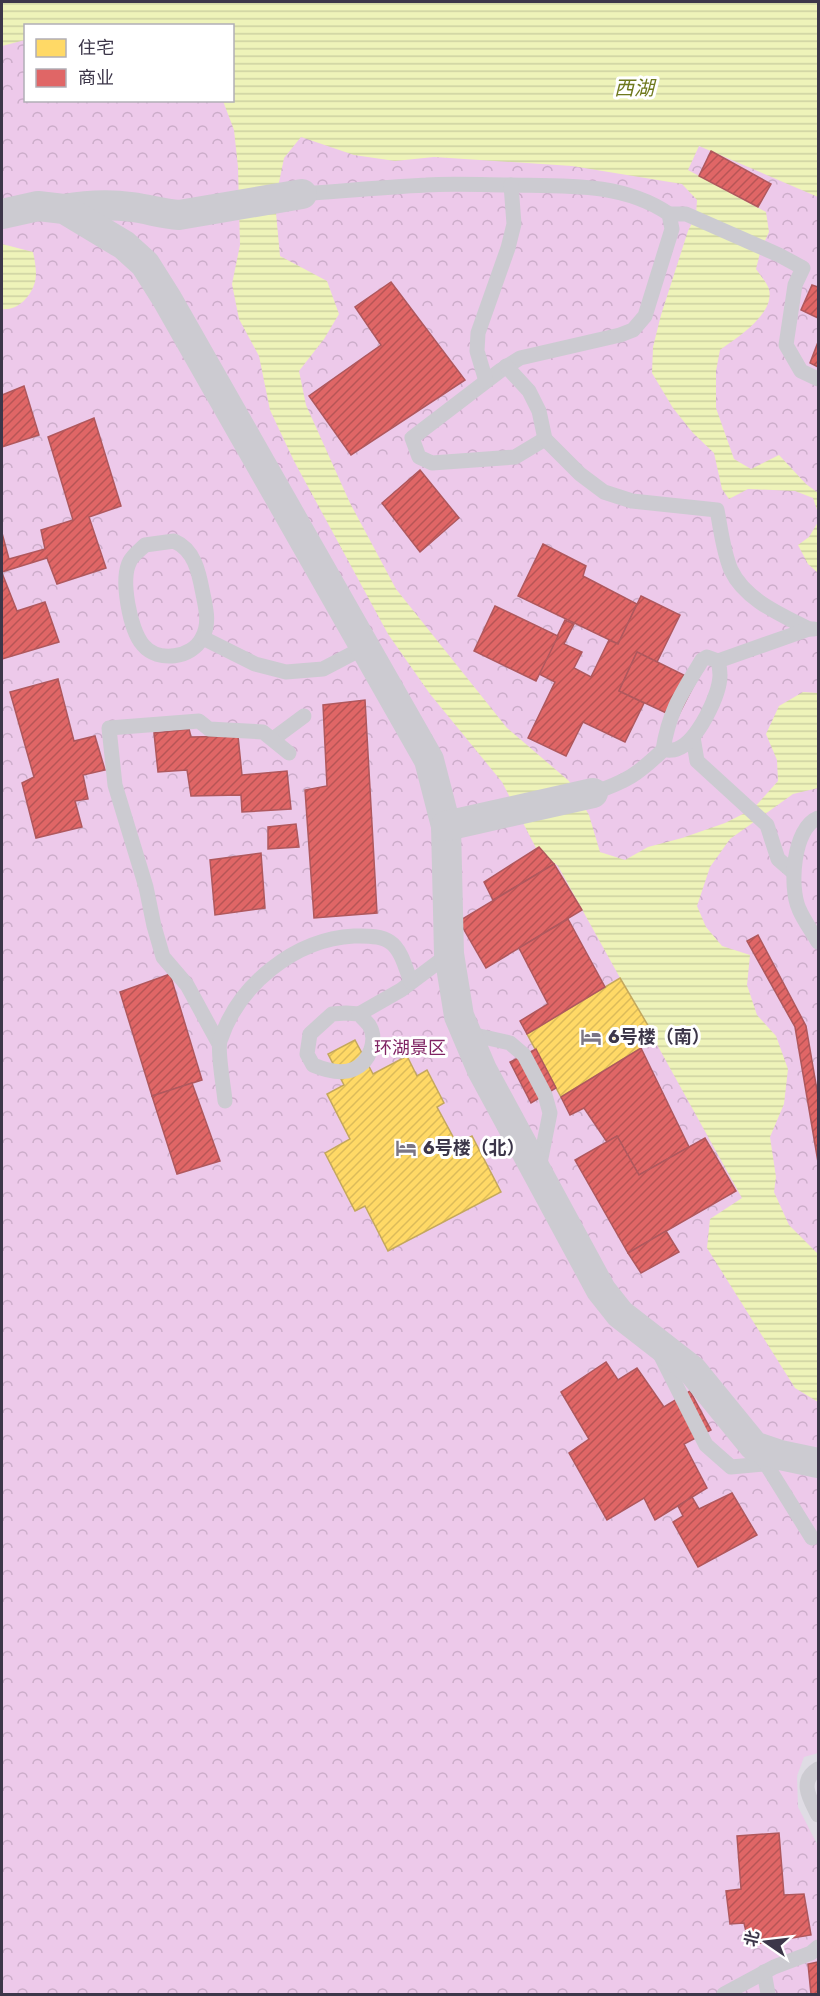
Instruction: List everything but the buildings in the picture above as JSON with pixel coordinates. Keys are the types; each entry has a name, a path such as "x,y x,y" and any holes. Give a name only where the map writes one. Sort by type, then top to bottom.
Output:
{"street":[{"path":"145,264 142,249 146,235 153,222 170,214 302,194"},
{"path":"2,214 38,206 64,209 92,205 133,207 170,214"},
{"path":"64,209 124,245 145,264 429,760 446,826 449,954 459,1016 482,1070 601,1290 620,1314 692,1370 767,1455 819,1463"},
{"path":"446,826 593,793"}],"lane":[{"path":"302,194 428,184 573,186 616,191 654,204 669,214 686,214 803,268 795,285 786,345 801,371 819,379"},
{"path":"486,381 477,351 478,333 508,248 514,224 512,185"},
{"path":"545,440 515,457 432,463 419,457 412,438 506,366 520,358 633,330 645,316 663,262 672,229 669,214"},
{"path":"506,366 529,391 539,411 545,440 580,474 604,492 632,501 717,510 723,543 732,571 745,588 769,608 814,629"},
{"path":"174,541 184,546 199,570 207,619 203,638 194,649 178,656 152,652 143,645 133,625 125,586 129,562 145,545 174,541"},
{"path":"593,793 623,783 641,771 663,750 667,725 684,689 702,660 707,657 718,661 814,629"},
{"path":"203,638 255,664 286,672 323,669 364,647"},
{"path":"663,750 676,750 693,737 714,703 720,675 718,661"},
{"path":"273,740 304,716"},
{"path":"225,1101 219,1044 187,985 163,957 146,887 115,785 109,728 199,721 208,729 263,732 289,753"},
{"path":"693,737 697,761 767,825 778,859 793,873"},
{"path":"819,818 811,821 798,844 793,873 798,908 819,942"},
{"path":"219,1044 231,1015 253,986 280,963 309,946 336,937 366,936 391,942 400,955 411,982"},
{"path":"359,1014 369,1026 373,1042 368,1056 355,1069 326,1071 313,1065 307,1053 310,1034 332,1014 359,1014 411,982 449,954"},
{"path":"466,1034 510,1043 524,1055 545,1095 550,1113 538,1174"},
{"path":"767,1455 812,1538"},
{"path":"819,1769 812,1773 806,1786 809,1798 819,1815"},
{"path":"724,1995 764,1972 811,1953 819,1947"},
{"path":"764,1972 768,1995"}],"green space":[{"name":"环湖景区","path":"2,2 818,2 818,1994 2,1994"}],"shaded area":[{"path":"818,1753 818,1846 798,1807 797,1776 804,1757"}],"water":[{"name":"西湖","path":"2,2 818,2 818,197 699,146 688,170 766,212 769,232 761,249 756,269 769,289 769,298 761,316 720,350 716,371 716,408 734,459 751,469 779,455 806,484 818,493 818,513 813,498 795,491 748,489 729,499 722,489 714,453 693,433 673,408 652,373 653,347 661,315 688,231 696,215 697,200 682,184 572,166 434,157 395,161 354,155 301,137 284,158 275,202 280,256 327,281 339,314 324,339 299,371 306,405 350,503 396,589 507,728 569,781 589,815 600,852 625,860 648,847 725,823 753,809 778,781 777,760 766,734 779,706 803,692 818,693 818,788 793,794 730,839 710,867 697,906 706,927 722,946 750,955 747,985 757,1015 776,1036 788,1069 784,1104 770,1137 776,1177 774,1192 789,1225 818,1254 818,1402 795,1388 707,1248 710,1219 742,1198 558,866 536,848 502,782 430,694 388,634 294,461 270,410 259,356 239,319 232,284 240,245 238,167 234,130 223,102 234,102 234,24 24,24 24,40 2,46"},
{"path":"2,244 33,252 36,268 35,281 29,295 17,306 7,309 2,309"},
{"path":"818,522 818,573 808,564 798,545 809,537"}],"place":[{"name":"6号楼（南）","path":"591,1037"},
{"name":"6号楼（北）","path":"406,1148"}]}
